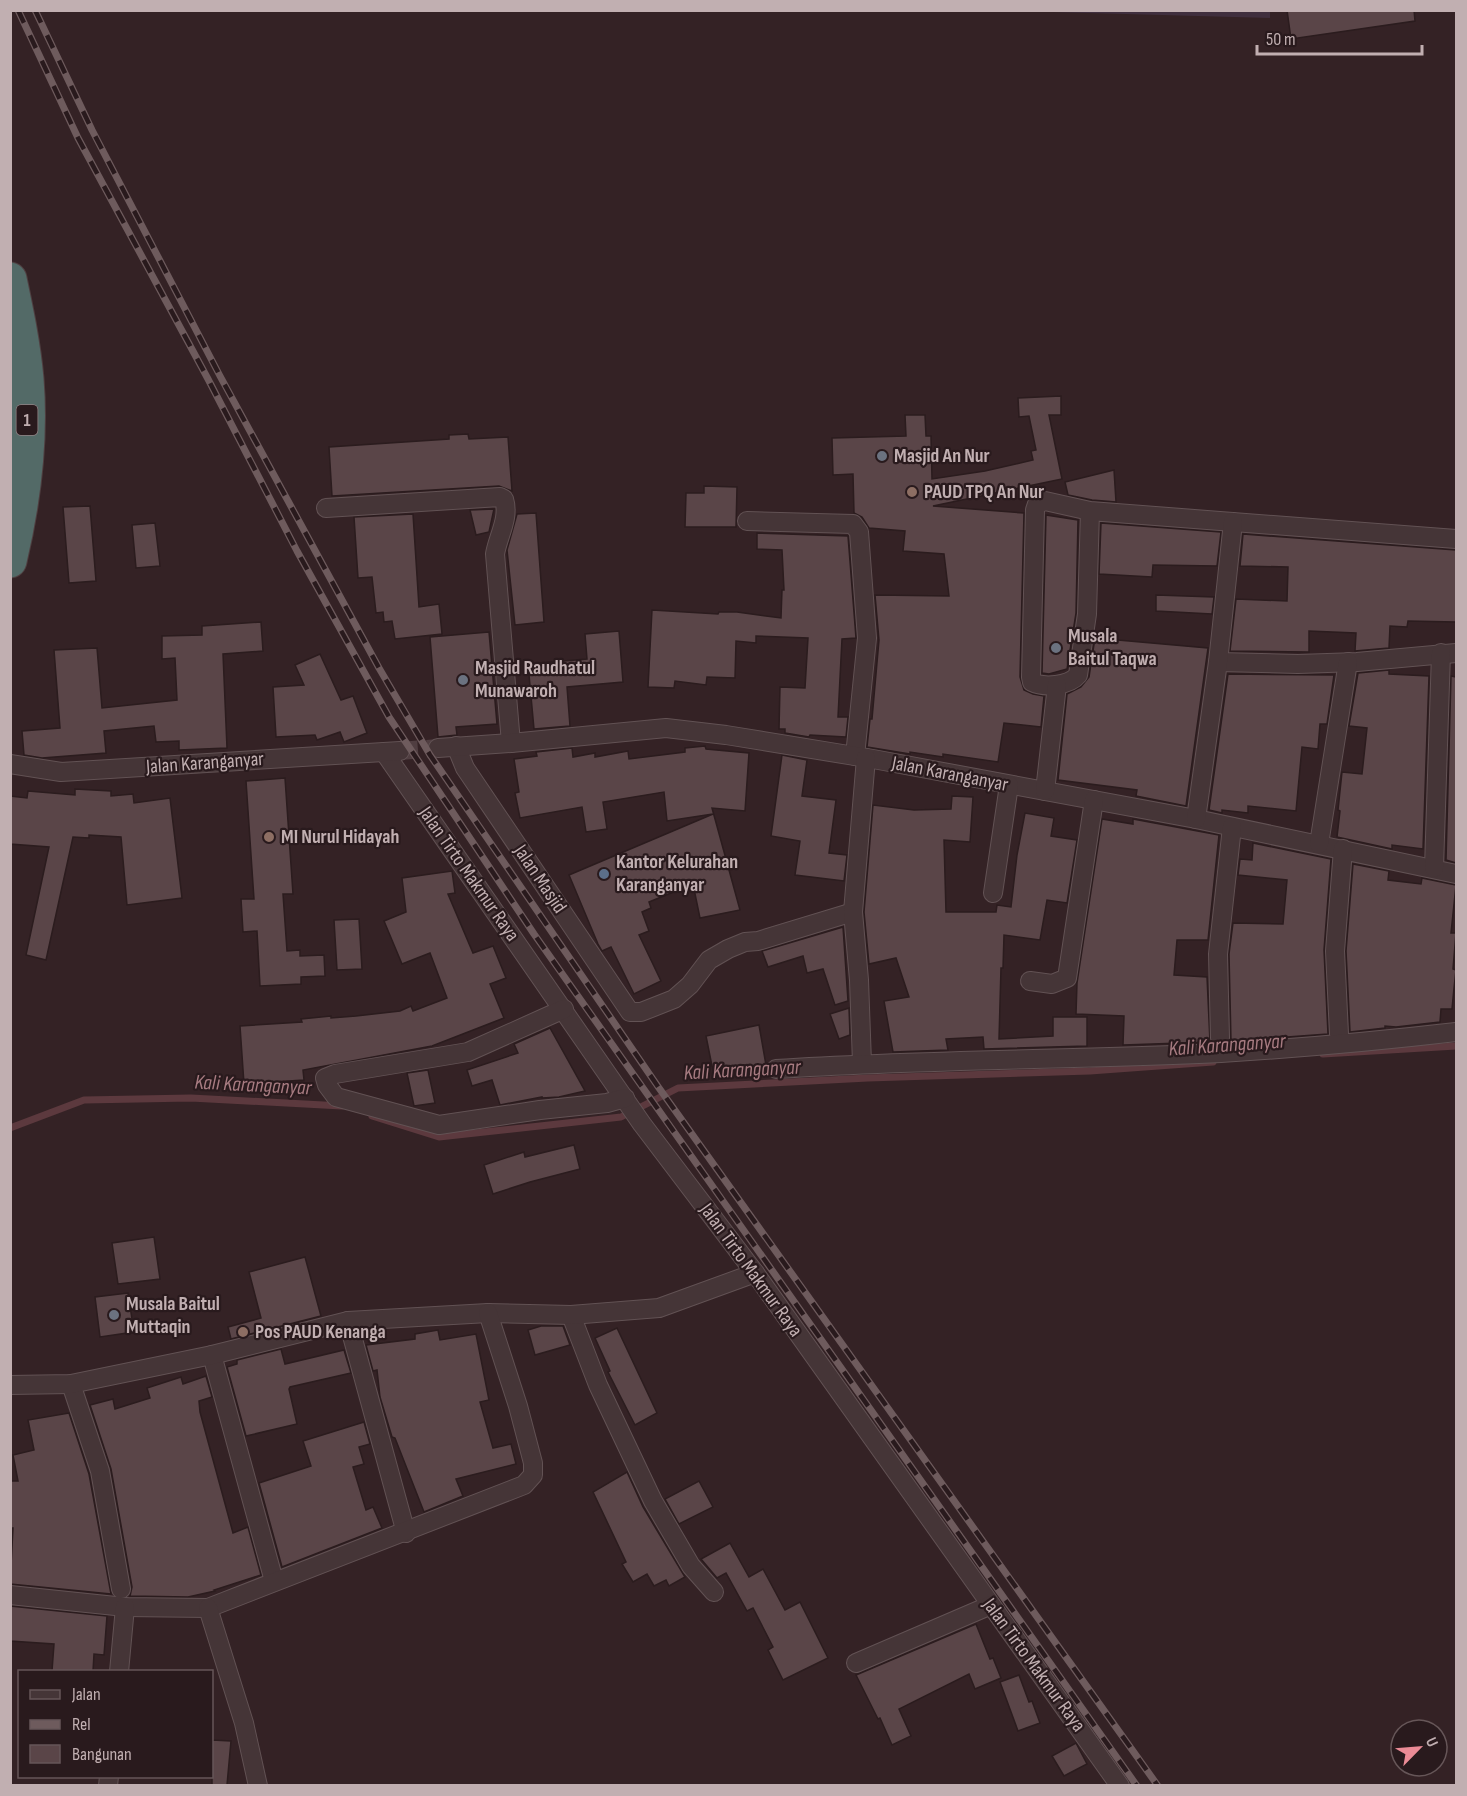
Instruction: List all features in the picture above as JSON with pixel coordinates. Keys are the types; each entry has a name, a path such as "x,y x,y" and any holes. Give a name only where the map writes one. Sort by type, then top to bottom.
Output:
{"highway":[{"name":"1","path":"10,279 20,325 27,380 28,439 20,520 10,561"}],"street":[{"path":"326,508 500,497 504,499 506,519 498,538 495,554 511,743"},
{"path":"1090,511 1087,615 1078,675 1074,680 1057,685 1036,684 1032,682 1031,677 1037,504 1046,501 1090,511 1456,539"},
{"path":"747,521 853,524 859,532 867,638 853,912 859,980 862,1063"},
{"path":"1196,819 1218,662 1233,522"},
{"path":"1218,662 1298,664 1449,653 1434,868"},
{"path":"1319,844 1348,662"},
{"path":"1045,791 1057,685"},
{"name":"Jalan Karanganyar","path":"438,748 666,728 726,735 860,757 1196,819 1456,874"},
{"name":"Jalan Masjid","path":"456,746 465,768 627,1010 641,1012 674,999 690,985 709,960 728,949 745,942 758,941 853,912"},
{"name":"Jalan Karanganyar","path":"10,764 61,772 392,751"},
{"name":"Jalan Tirto Makmur Raya","path":"392,751 642,1124 755,1273 1120,1785"},
{"path":"993,893 1009,785"},
{"path":"1030,981 1052,984 1067,978 1094,800"},
{"path":"1220,1038 1218,954 1232,826"},
{"path":"1339,1034 1335,951 1342,849"},
{"path":"564,1009 468,1052 335,1074 325,1078 327,1085 336,1097 439,1125 540,1110 627,1101"},
{"path":"776,1069 862,1063 1220,1053 1340,1045 1456,1032"},
{"path":"10,1385 71,1384 212,1355 348,1321 488,1313 571,1315 659,1308 755,1273"},
{"path":"10,1595 123,1598 208,1608 274,1581 406,1533 524,1485 533,1475 533,1463 518,1406 488,1313"},
{"path":"571,1315 598,1385 653,1501 691,1566 714,1592"},
{"path":"348,1321 406,1533"},
{"path":"212,1355 274,1581"},
{"path":"71,1384 100,1471 123,1598 119,1670"},
{"path":"856,1663 991,1605"},
{"path":"208,1608 244,1723 258,1785"}],"shaded area":[{"path":"1270,10 1270,18 1015,11"}],"building":[{"path":"1287,10 1414,10 1415,21 1291,39"},
{"path":"1061,396 1061,415 1049,415 1062,479 933,506 1024,513 1020,677 1024,690 1044,696 1041,727 1004,723 998,762 943,754 943,757 910,752 910,754 867,747 870,719 872,719 879,640 875,595 949,596 944,554 903,551 905,531 869,528 862,517 854,513 853,474 833,475 832,438 906,436 905,415 925,415 926,436 931,436 932,479 985,471 1033,460 1031,451 1036,450 1029,416 1019,417 1018,398"},
{"path":"468,434 469,439 508,437 512,491 499,486 332,496 329,447 449,439 449,435"},
{"path":"1114,470 1116,502 1068,495 1065,482"},
{"path":"704,486 737,487 736,527 685,527 686,493 704,493"},
{"path":"90,506 96,581 69,583 63,507"},
{"path":"494,509 489,532 476,535 470,510"},
{"path":"536,513 544,622 515,625 507,550 517,514"},
{"path":"413,514 419,607 439,604 442,634 395,639 392,621 384,622 383,612 376,613 372,577 358,578 354,517"},
{"path":"1046,515 1078,520 1076,613 1067,669 1049,674 1042,673"},
{"path":"155,523 160,566 136,568 132,525"},
{"path":"1101,523 1221,532 1217,566 1153,565 1152,577 1099,574"},
{"path":"757,533 848,536 856,638 842,639 838,717 848,717 846,737 810,735 809,737 785,733 785,729 779,729 780,687 805,688 808,638 756,636 756,643 736,641 735,678 707,677 706,685 675,681 674,688 648,687 652,610 718,614 719,612 737,612 781,618 782,590 784,590 782,550 757,549"},
{"path":"1243,534 1456,550 1456,622 1408,621 1407,627 1390,626 1389,648 1355,651 1356,633 1309,631 1309,652 1230,651 1236,599 1287,601 1288,567 1240,566"},
{"path":"1156,595 1214,597 1212,614 1156,611"},
{"path":"261,622 263,651 223,654 227,748 179,750 179,741 156,742 154,726 104,731 106,753 42,758 24,755 22,731 60,728 54,650 97,648 102,708 177,700 175,658 162,659 162,636 202,635 202,626"},
{"path":"619,631 623,682 567,687 570,726 534,729 528,664 587,659 585,634"},
{"name":"Masjid Raudhatul Munawaroh","path":"489,632 497,724 456,727 457,735 438,737 430,637"},
{"path":"1095,638 1208,648 1186,806 1136,796 1137,790 1058,780 1067,694 1081,687 1089,677"},
{"path":"320,654 341,700 353,696 367,733 344,742 340,732 317,740 315,735 276,737 273,687 304,685 295,665"},
{"path":"1389,670 1389,674 1429,676 1423,849 1392,845 1392,849 1337,837 1342,772 1362,774 1367,728 1349,726 1358,673"},
{"path":"1228,674 1334,675 1327,724 1320,724 1318,749 1302,747 1296,811 1248,806 1248,813 1222,810 1222,813 1209,810"},
{"path":"1451,676 1456,677 1456,863 1446,860"},
{"path":"705,746 706,749 749,753 745,811 712,808 740,910 700,918 693,884 649,902 651,908 642,912 649,931 639,935 661,981 634,994 611,947 602,951 598,944 569,875 713,814 667,821 664,792 603,802 607,829 586,832 582,807 520,818 515,793 519,792 514,759 537,756 536,752 572,748 573,757 595,753 595,757 628,751 629,759 685,752 685,748"},
{"path":"782,755 807,760 802,796 836,800 829,853 847,855 844,881 795,875 800,841 771,836"},
{"path":"285,778 293,894 283,894 287,951 300,950 300,956 324,955 325,976 301,977 301,984 260,986 257,931 243,932 241,899 254,899 246,781"},
{"path":"75,789 111,791 111,796 133,794 134,803 170,798 182,898 127,905 121,837 89,835 89,838 73,837 46,960 26,955 49,847 10,844 10,796 27,798 28,791 75,795"},
{"path":"952,796 973,797 970,842 944,840 946,912 996,912 997,905 1011,907 1025,813 1054,818 1051,836 1077,840 1067,903 1047,900 1040,940 1004,935 999,1039 1053,1036 1053,1017 1087,1017 1087,1046 984,1049 983,1037 946,1039 948,1050 893,1052 884,1001 909,997 896,958 869,964 864,912 873,805 914,810 951,809"},
{"path":"1102,819 1133,824 1133,819 1219,835 1208,940 1177,940 1174,975 1207,977 1210,1042 1123,1045 1124,1016 1076,1014 1077,983"},
{"path":"1253,843 1331,859 1324,950 1328,1034 1231,1041 1229,954 1233,923 1283,924 1287,880 1238,875 1240,859 1252,860"},
{"path":"1353,864 1389,871 1388,880 1421,884 1422,878 1456,885 1451,933 1456,933 1453,969 1456,970 1452,1009 1441,1009 1440,1022 1385,1026 1385,1028 1350,1032 1346,951"},
{"path":"452,871 455,893 448,894 473,953 493,946 506,978 490,984 504,1018 432,1046 303,1070 304,1080 244,1084 240,1026 302,1022 301,1019 400,1011 411,1006 413,1011 447,998 430,953 402,964 384,921 406,912 402,878"},
{"path":"359,919 362,969 337,970 334,920"},
{"path":"843,927 848,1001 835,1005 823,969 807,973 803,956 768,967 762,951"},
{"path":"849,1008 850,1035 839,1039 830,1014"},
{"path":"759,1025 766,1065 714,1076 706,1036"},
{"path":"550,1028 585,1091 500,1105 492,1080 472,1086 467,1070 518,1053 514,1044"},
{"path":"428,1070 435,1103 414,1106 407,1073"},
{"path":"574,1145 580,1169 493,1194 484,1165 524,1152 525,1157"},
{"path":"154,1237 160,1279 118,1284 112,1243"},
{"path":"305,1257 321,1316 231,1339 228,1327 261,1318 249,1272"},
{"name":"Musala Baitul Muttaqin","path":"128,1293 134,1332 100,1337 95,1297"},
{"path":"541,1326 563,1326 570,1345 535,1355 528,1330"},
{"path":"617,1328 657,1413 635,1425 608,1372 610,1371 595,1338"},
{"path":"438,1330 440,1340 476,1334 489,1400 480,1402 493,1448 511,1444 516,1464 456,1479 463,1496 424,1512 395,1438 392,1437 380,1397 377,1370 373,1371 366,1345 415,1339 415,1334"},
{"path":"281,1349 285,1364 344,1350 351,1373 290,1387 297,1424 246,1436 227,1367 237,1364 237,1360"},
{"path":"206,1376 212,1397 199,1401 200,1412 233,1533 248,1527 261,1575 215,1591 188,1597 130,1596 132,1587 111,1469 90,1405 113,1399 115,1409 150,1398 147,1388 181,1377 183,1384"},
{"path":"69,1413 89,1474 111,1594 10,1584 13,1528 10,1528 10,1481 18,1481 13,1455 34,1450 28,1420"},
{"path":"364,1422 370,1444 359,1447 364,1464 353,1467 366,1510 373,1507 382,1528 282,1567 259,1483 311,1466 303,1441"},
{"path":"627,1472 643,1507 685,1577 669,1586 666,1580 654,1586 647,1574 633,1582 622,1564 626,1562 593,1492"},
{"path":"699,1481 713,1507 679,1524 665,1499"},
{"path":"730,1543 749,1577 763,1569 785,1610 800,1602 828,1658 783,1680 768,1650 773,1647 753,1608 747,1611 726,1573 717,1578 701,1559"},
{"path":"10,1606 107,1616 104,1655 94,1654 93,1670 52,1670 54,1644 10,1641"},
{"path":"976,1624 990,1659 993,1658 1001,1678 975,1689 969,1674 899,1709 911,1736 892,1745 856,1675"},
{"path":"1019,1675 1040,1723 1018,1731 1000,1682"},
{"path":"213,1740 231,1741 227,1785 212,1785"},
{"path":"1076,1743 1087,1764 1064,1776 1052,1756"}],"waterway":[{"name":"Kali Karanganyar","path":"1323,1054 1456,1046"},
{"name":"Kali Karanganyar","path":"372,1116 439,1137 621,1117 678,1088 868,1078 1090,1071 1213,1062"},
{"name":"Kali Karanganyar","path":"10,1128 84,1100 191,1098 342,1106"}],"tunnel":[{"path":"400,751 438,748"}],"railway":[{"path":"18,10 78,138 208,379 297,551 389,717 534,934 1137,1786"},
{"path":"35,10 92,130 220,376 379,668 430,755 659,1088 1158,1786"}],"place":[{"name":"Masjid An Nur","path":"882,456"},
{"name":"PAUD TPQ An Nur","path":"912,492"},
{"name":"Musala Baitul Taqwa","path":"1056,648"},
{"name":"Masjid Raudhatul Munawaroh","path":"463,680"},
{"name":"MI Nurul Hidayah","path":"269,837"},
{"name":"Kantor Kelurahan Karanganyar","path":"604,874"},
{"name":"Musala Baitul Muttaqin","path":"114,1315"},
{"name":"Pos PAUD Kenanga","path":"243,1332"}]}
